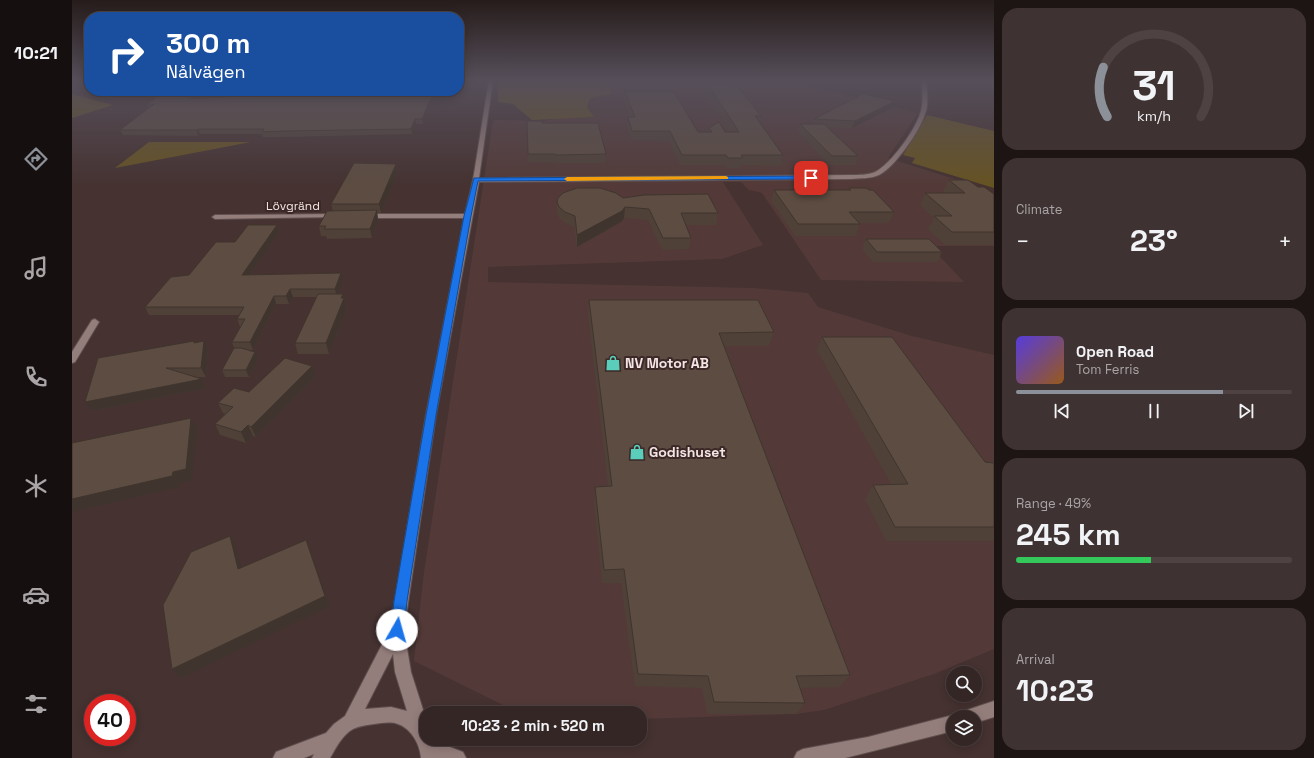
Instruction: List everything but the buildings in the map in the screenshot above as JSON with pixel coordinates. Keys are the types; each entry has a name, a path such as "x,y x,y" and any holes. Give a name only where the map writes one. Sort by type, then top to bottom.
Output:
{"street":[{"path":"419,722 404,672 397,630 400,601 431,415 476,180 486,115"},
{"path":"476,180 868,176 882,171 885,168 909,137 922,115"},
{"name":"Lövgränd","path":"215,217 349,216"},
{"path":"356,216 468,216"},
{"path":"72,360 95,322"},
{"path":"282,758 330,740 350,722 397,630"},
{"path":"982,713 994,709"},
{"path":"350,722 371,715 402,716 419,730"},
{"path":"803,758 868,745 946,725"},
{"path":"321,758 330,740"},
{"path":"430,753 457,758"}],"shaded area":[{"path":"72,115 80,115 72,118"},
{"path":"527,115 593,115 594,117 532,120"},
{"path":"593,115 916,115 888,158 958,180 994,208 994,246 930,246 964,282 821,280 762,193 749,190 741,182 723,182 763,245 722,259 488,267 488,282 754,288 808,293 818,307 912,336 994,355 994,649 953,666 946,666 946,669 934,674 824,710 796,714 647,719 647,706 505,706 414,661 424,572 493,120 544,121 560,118 594,117"},
{"path":"927,115 994,131 994,188 912,163 915,158 903,155"},
{"path":"149,142 251,142 115,168"}],"slow traffic":[{"path":"567,179 726,178"}],"place":[{"name":"NV Motor AB","path":"613,363"},
{"name":"Godishuset","path":"637,452"}],"route":[{"path":"397,630 400,601 431,415 476,180 811,178"}]}
